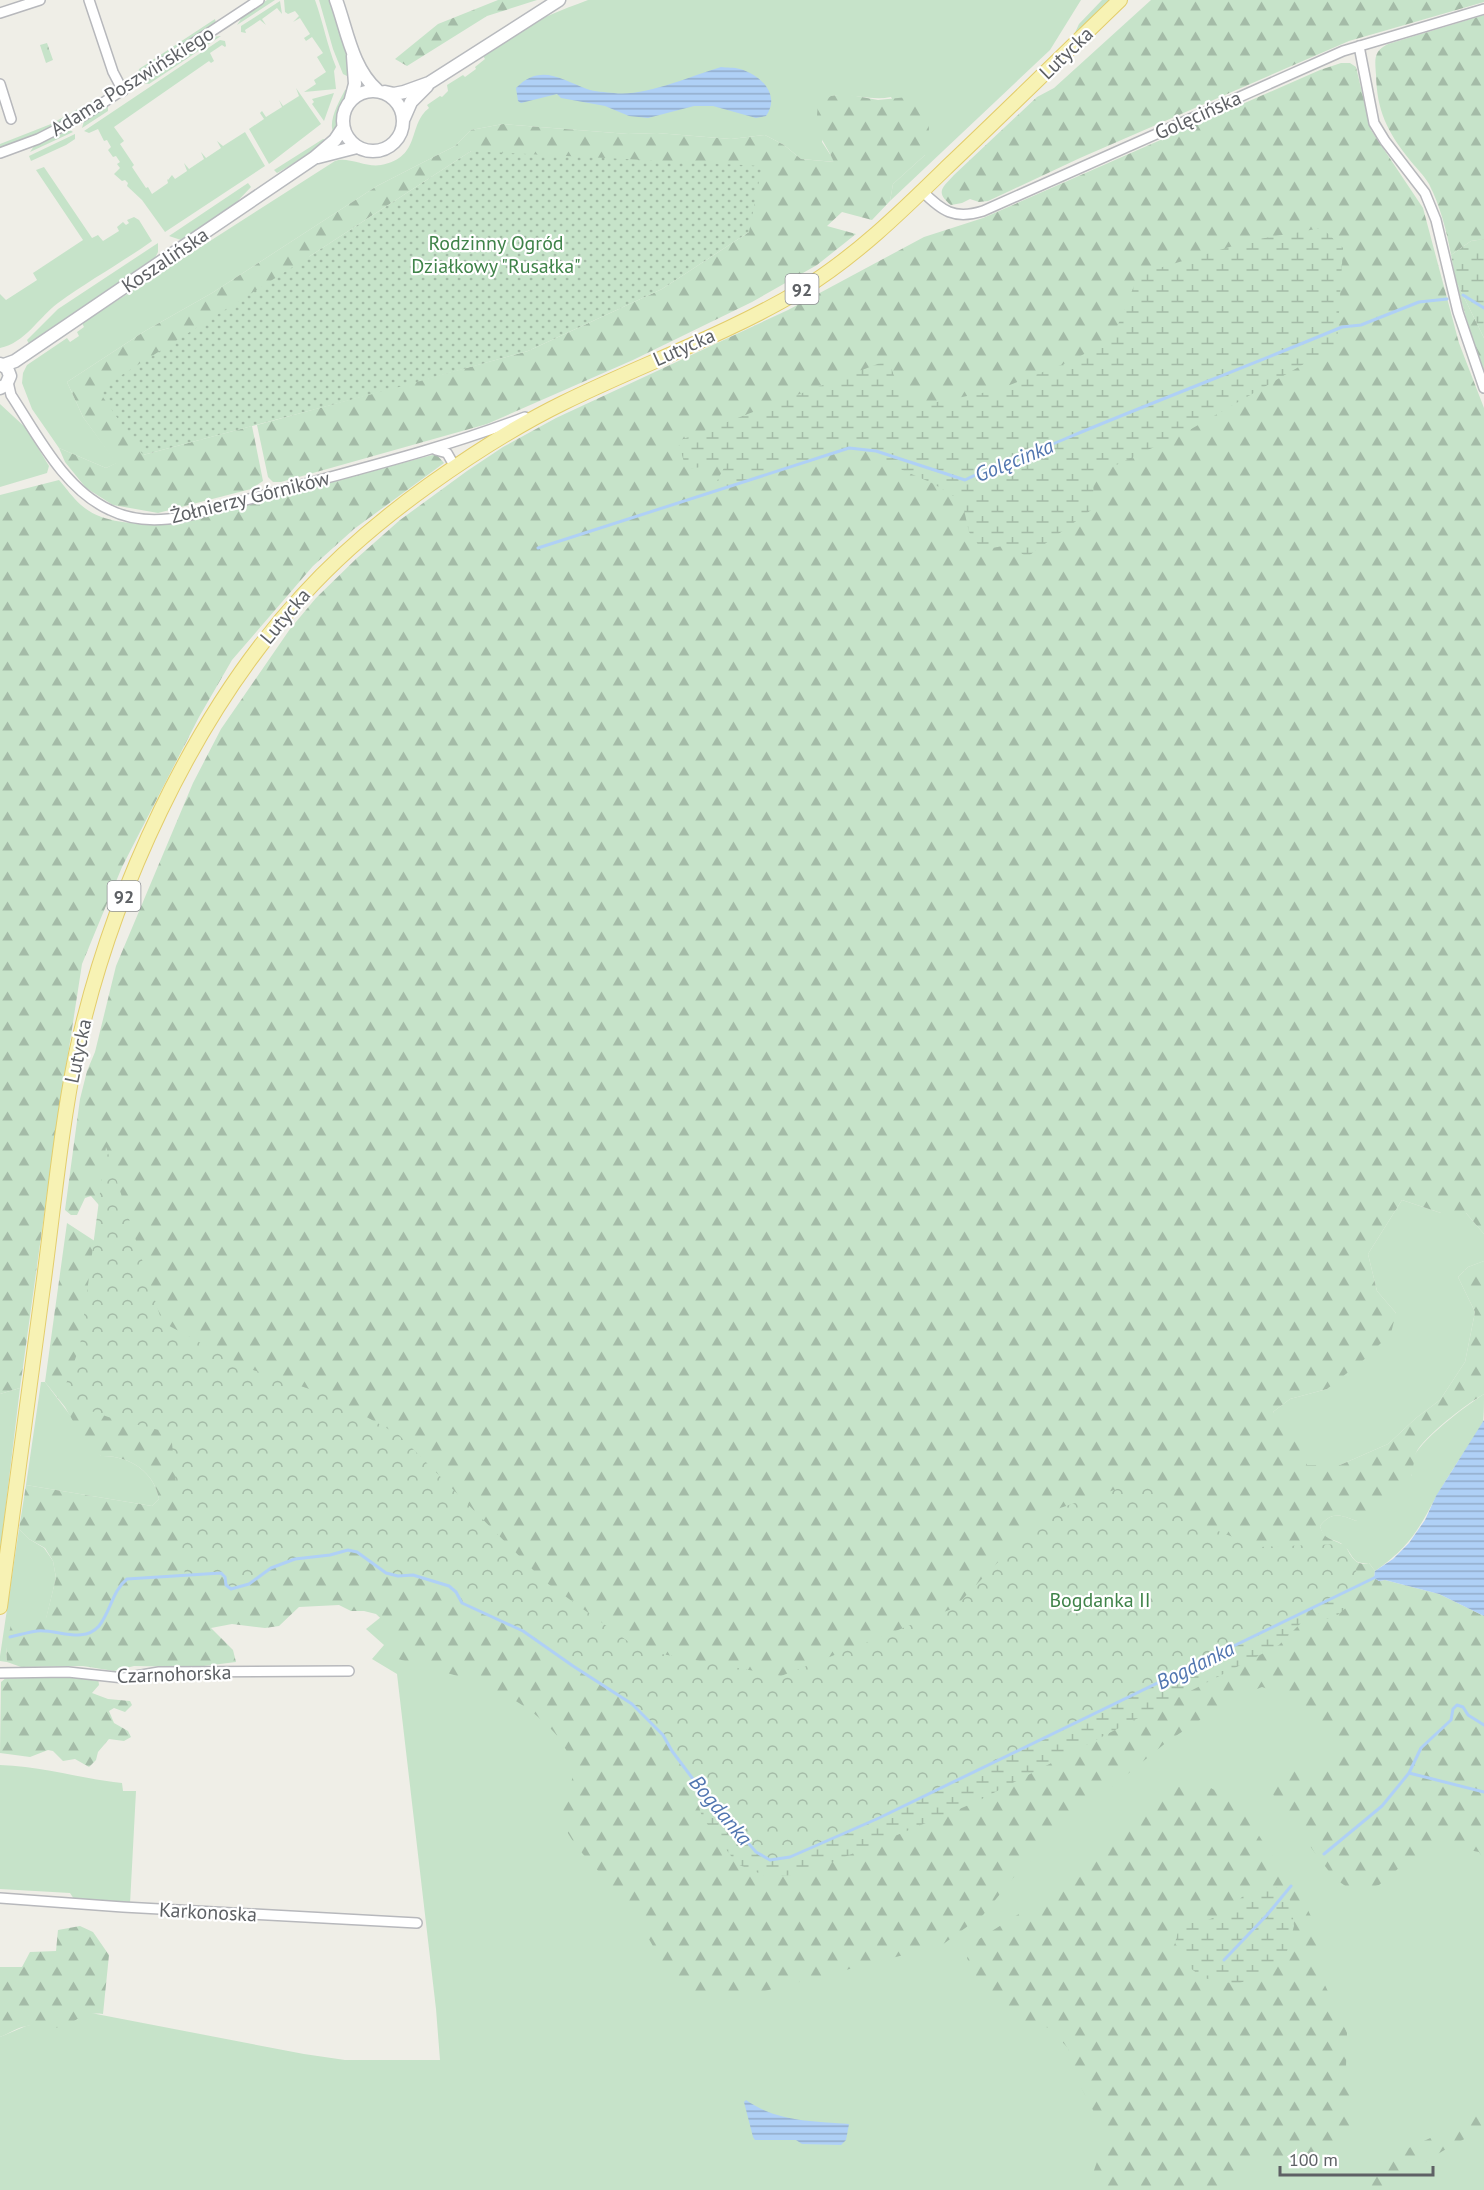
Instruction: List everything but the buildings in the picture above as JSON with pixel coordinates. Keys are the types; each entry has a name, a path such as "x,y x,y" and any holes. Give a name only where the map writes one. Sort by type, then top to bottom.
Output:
{"main road":[{"name":"Lutycka","path":"0,1607 73,1073 96,976 134,872 162,810 187,762 239,675 267,636 306,591 344,554 406,502 455,467 507,434 567,401 795,294 853,253 922,191 1120,0"}],"street":[{"path":"0,13 40,0"},
{"path":"89,0 113,72 123,91"},
{"name":"Adama Poszwińskiego","path":"0,153 58,130 123,91 259,0"},
{"path":"336,0 353,52 366,80 395,99 404,118"},
{"path":"429,83 411,102 404,118 403,129 398,139 389,147 377,151 366,151 348,139 343,128 345,108 359,93 381,91 394,94 429,83 559,0"},
{"name":"Golęcińska","path":"922,191 941,208 952,214 966,215 983,211 1359,46 1484,9"},
{"path":"1359,46 1374,123 1425,193 1436,220 1458,312 1484,388"},
{"path":"351,99 354,84 353,52"},
{"path":"0,84 11,119"},
{"name":"Koszalińska","path":"5,374 314,158 335,140 343,128"},
{"name":"Koszalińska","path":"314,158 357,147"},
{"name":"Żołnierzy Górników","path":"5,374 11,395 60,468 75,486 104,507 136,518 161,520 179,518 433,449 567,401"},
{"path":"433,449 447,453 455,467"},
{"name":"Czarnohorska","path":"0,1673 69,1672 124,1678 159,1672 349,1671"},
{"name":"Karkonoska","path":"0,1898 123,1908 417,1923"}],"green space":[{"path":"267,0 275,0 237,25 243,16"},
{"path":"284,0 315,0 336,67 334,71 336,89 304,92 316,84 314,80 326,72 317,57 323,53 312,37 306,41 304,38 310,34 300,18 293,22 299,16 295,11 288,14 285,12"},
{"path":"319,0 330,0 346,48 350,74 347,76 343,74 333,49"},
{"path":"498,0 537,0 487,16 407,66 395,59 438,24"},
{"path":"588,0 1081,0 1050,50 890,201 893,184 925,155 891,97 831,96 822,142 835,162 801,159 784,145 765,135 731,139 503,124 471,130 455,146 377,186 212,293 145,331 67,382 83,417 117,463 106,468 59,448 32,409 22,383 27,365 67,338 70,342 79,336 77,332 84,327 82,323 335,161 346,160 381,165 394,161 408,148 422,115 429,108 427,105 448,91 447,85 476,69 475,67 485,59 483,56 507,37 546,16"},
{"path":"1102,0 1113,0 1073,37 1079,24"},
{"path":"1151,0 1484,0 1484,2 1349,41 1080,158 988,201 979,202 970,199 951,205 946,201 942,190 954,175 1037,97 1054,88"},
{"path":"280,1 282,14 277,8 262,19 266,25 260,20 245,30 246,33 241,32 241,26"},
{"path":"1484,15 1484,239 1471,241 1451,255 1443,219 1429,184 1401,149 1389,130 1381,110 1375,60 1377,53 1388,44"},
{"path":"215,19 216,23 138,75 139,69"},
{"path":"221,36 149,84 143,83 211,37"},
{"path":"220,40 225,41 226,46 222,45 210,53 214,61 211,63 209,61 114,127 124,141 120,144 134,165 132,167 152,194 168,183 167,179 172,175 175,179 187,171 184,163 189,169 204,159 201,152 206,158 221,148 217,141 223,146 245,132 265,166 165,232 142,200 127,186 128,183 114,174 120,168 117,164 120,162 108,150 111,147 107,140 104,141 98,129 89,133 84,131"},
{"path":"47,43 53,60 46,63 40,45"},
{"path":"1341,63 1350,63 1356,67 1371,130 1423,208 1459,343 1484,408 1484,1234 1466,1213 1441,1213 1402,1200 1368,1254 1377,1291 1396,1313 1391,1333 1366,1358 1327,1389 1290,1399 1273,1412 1304,1440 1307,1465 1340,1465 1388,1444 1440,1400 1465,1362 1475,1312 1458,1277 1468,1267 1484,1261 1484,1394 1451,1417 1422,1444 1415,1455 1409,1482 1398,1497 1372,1514 1356,1521 1333,1516 1320,1526 1328,1538 1346,1548 1357,1562 1369,1563 1375,1571 1374,1578 1379,1581 1385,1580 1439,1594 1484,1616 1484,1859 1479,1852 1443,1845 1406,1862 1379,1885 1354,1892 1334,1878 1276,1801 1270,1787 1275,1774 1291,1768 1311,1776 1329,1767 1337,1749 1328,1728 1293,1697 1262,1687 1232,1699 1168,1741 1081,1812 1013,1878 983,1915 942,1945 753,1994 700,1995 686,1990 673,1978 627,1905 568,1834 561,1809 573,1776 572,1768 564,1745 554,1732 533,1713 497,1691 458,1676 398,1659 398,1639 391,1628 376,1614 351,1611 339,1605 299,1607 279,1626 265,1628 232,1624 211,1628 233,1650 236,1662 196,1667 134,1666 114,1671 83,1666 21,1667 7,1662 6,1647 12,1620 46,1618 56,1578 53,1561 45,1548 29,1539 19,1529 26,1485 152,1506 159,1499 152,1480 146,1473 121,1458 101,1456 86,1444 65,1407 45,1382 67,1223 130,1264 105,1212 91,1196 85,1198 77,1215 71,1215 65,1210 80,1099 87,1071 95,1052 116,966 193,783 221,729 290,629 316,598 400,520 503,447 556,418 788,310 924,237 983,218 1320,70"},
{"path":"296,88 321,124 269,164 249,129 264,119 260,113 262,111 266,117 282,107 279,100 283,106 299,96"},
{"path":"351,88 341,109 338,127 334,134 332,124 335,112 345,90"},
{"path":"334,93 324,121 312,104 314,102 312,99"},
{"path":"845,94 878,100 908,97 926,103 929,129 925,155 893,184 890,201 872,220 842,212 827,226 856,234 817,265 752,302 633,360 487,424 281,482 273,482 268,477 257,425 528,351 662,289 749,232 471,151 310,256 143,455 252,426 263,481 251,489 158,513 113,505 86,488 65,462 59,448 106,468 116,463 83,417 67,382 145,331 212,293 377,186 455,146 471,130 503,124 731,139 765,135 784,145 801,159 834,162 818,131 818,105 831,96"},
{"path":"99,97 103,98 66,120 0,148 0,144 51,124"},
{"path":"108,106 108,111 82,128 84,121"},
{"path":"70,130 73,132 30,152 34,146"},
{"path":"75,134 75,139 66,145 31,161 29,156"},
{"path":"323,139 327,140 300,160 277,173 274,170"},
{"name":"Rodzinny Ogród Działkowy \"Rusałka\"","path":"471,151 762,166 749,232 662,289 528,351 143,455 98,390"},
{"path":"44,167 92,238 98,235 103,241 119,231 117,227 123,222 126,225 129,223 127,220 134,217 139,220 152,241 58,303 17,341 0,348 0,294 6,300 34,282 37,280 33,273 83,240 36,170"},
{"path":"248,183 251,187 231,208 187,239 181,240 169,236"},
{"path":"1322,228 1343,248 1337,345 1186,432 1093,476 1094,508 1027,557 1008,545 982,550 969,532 962,501 932,483 893,466 876,451 849,448 723,489 717,481 726,464 686,469 678,441 888,360 902,396 927,404 997,390 1071,361 1112,339 1139,274 1253,240"},
{"path":"1484,239 1484,338 1456,281 1451,255 1471,241"},
{"path":"158,243 158,252 153,262 29,344 27,340 58,309"},
{"path":"1456,281 1484,338 1484,376 1480,368"},
{"path":"0,404 26,428 49,466 47,473 0,487"},
{"path":"436,454 444,463 354,529 313,566 232,660 199,717 122,867 82,964 20,1388 0,1394 0,495 59,480 81,505 101,517 125,522 173,524"},
{"name":"Bogdanka II","path":"106,1147 162,1322 247,1368 327,1395 399,1435 544,1581 640,1650 781,1676 954,1608 1045,1513 1141,1481 1188,1519 1258,1547 1345,1544 1358,1576 1356,1586 879,1818 790,1857 770,1860 756,1852 696,1783 663,1735 632,1704 523,1631 462,1603 456,1592 449,1586 413,1575 398,1576 386,1573 357,1552 348,1550 330,1555 294,1559 271,1568 249,1584 231,1589 226,1585 225,1577 221,1573 185,1576 171,1433 114,1419 60,1400 80,1346"},
{"path":"1402,1200 1441,1213 1466,1213 1484,1234 1484,1261 1468,1267 1458,1277 1475,1312 1465,1362 1440,1400 1388,1444 1340,1465 1307,1465 1273,1412 1290,1399 1327,1389 1396,1313 1377,1291 1368,1254"},
{"path":"41,1382 45,1382 101,1456 121,1458 146,1473 152,1480 159,1499 152,1506 26,1485"},
{"path":"20,1388 0,1554 0,1394"},
{"path":"1484,1394 1483,1422 1480,1428 1411,1539 1390,1560 1375,1571 1369,1563 1358,1562 1346,1547 1324,1535 1320,1526 1324,1521 1333,1516 1341,1516 1356,1521 1412,1475 1412,1461 1423,1444 1444,1424"},
{"path":"19,1529 29,1539 44,1548 53,1561 56,1578 46,1619 6,1647 7,1662 0,1661 0,1656"},
{"path":"1339,1585 1348,1606 1333,1619 1320,1618 1314,1595"},
{"path":"1356,1586 1484,1719 1484,2190 0,2190 0,2037 26,2026 91,2013 345,2060 440,2060 397,1674 372,1659 384,1645 366,1629 386,1613"},
{"path":"1309,1589 1306,1618 1279,1645 976,1802 804,1874 768,1877 737,1864 702,1817 696,1796 704,1785"},
{"path":"53,1675 98,1677 99,1685 92,1693 108,1699 130,1701 132,1705 125,1712 114,1708 109,1711 114,1723 128,1731 131,1737 124,1741 109,1739 89,1767 75,1759 63,1761 53,1751 48,1750 30,1757 0,1753 1,1682 7,1677"},
{"path":"0,1765 122,1783 123,1791 136,1791 130,1904 74,1899 70,1893 0,1889"},
{"path":"1205,1785 1226,1796 1244,1812 1301,1895 1314,1923 1324,1983 1347,2033 1346,2067 1356,2094 1352,2123 1332,2146 1308,2162 1287,2163 1266,2159 1247,2167 1223,2190 1087,2190 1103,2145 1100,2124 1077,2079 1068,2048 1049,2028 1015,2018 976,1977 967,1958 976,1941 1022,1912 1059,1895 1089,1869 1102,1844 1148,1802 1173,1787"},
{"path":"1269,1886 1282,1889 1291,1902 1294,1926 1287,1951 1262,1975 1237,1984 1203,1978 1189,1967 1175,1943 1180,1923 1192,1916 1203,1922 1225,1913 1243,1896"},
{"path":"80,1926 93,1932 109,1955 103,2014 88,2014 55,2028 24,2027 0,2037 0,1967 22,1967 30,1952 56,1951 58,1930"},
{"path":"1484,2106 1484,2128 1425,2162 1406,2180 1400,2190 1356,2190 1357,2178 1376,2163 1439,2134"}],"water":[{"path":"721,67 740,69 761,81 770,93 770,108 766,116 756,118 713,106 694,106 648,118 629,116 605,106 561,98 557,94 521,103 518,101 516,88 534,76 551,75 593,91 639,92"},
{"path":"1484,1420 1484,1616 1439,1594 1374,1578 1375,1571 1393,1559 1409,1543"},
{"path":"746,2100 770,2113 809,2121 849,2124 846,2140 841,2145 802,2144 796,2140 755,2140 744,2102"}],"waterway":[{"name":"Golęcinka","path":"1463,295 1484,308"},
{"name":"Golęcinka","path":"538,548 849,448 876,451 965,480 1342,327 1361,325 1419,302 1447,299"},
{"name":"Bogdanka","path":"10,1637 37,1631 78,1635 93,1631 103,1620 118,1589 127,1579 221,1573 225,1577 226,1585 231,1589 249,1584 271,1568 295,1559 330,1555 348,1550 357,1552 386,1573 398,1576 413,1575 449,1586 456,1592 462,1603 523,1631 632,1704 663,1735 696,1783 756,1852 770,1860 790,1857 879,1818 1378,1576"},
{"path":"1409,1773 1421,1748 1451,1720 1453,1709 1457,1705 1463,1707 1468,1715 1484,1725"},
{"path":"1324,1854 1382,1806 1409,1773 1484,1792"},
{"path":"1224,1960 1291,1886"}]}
